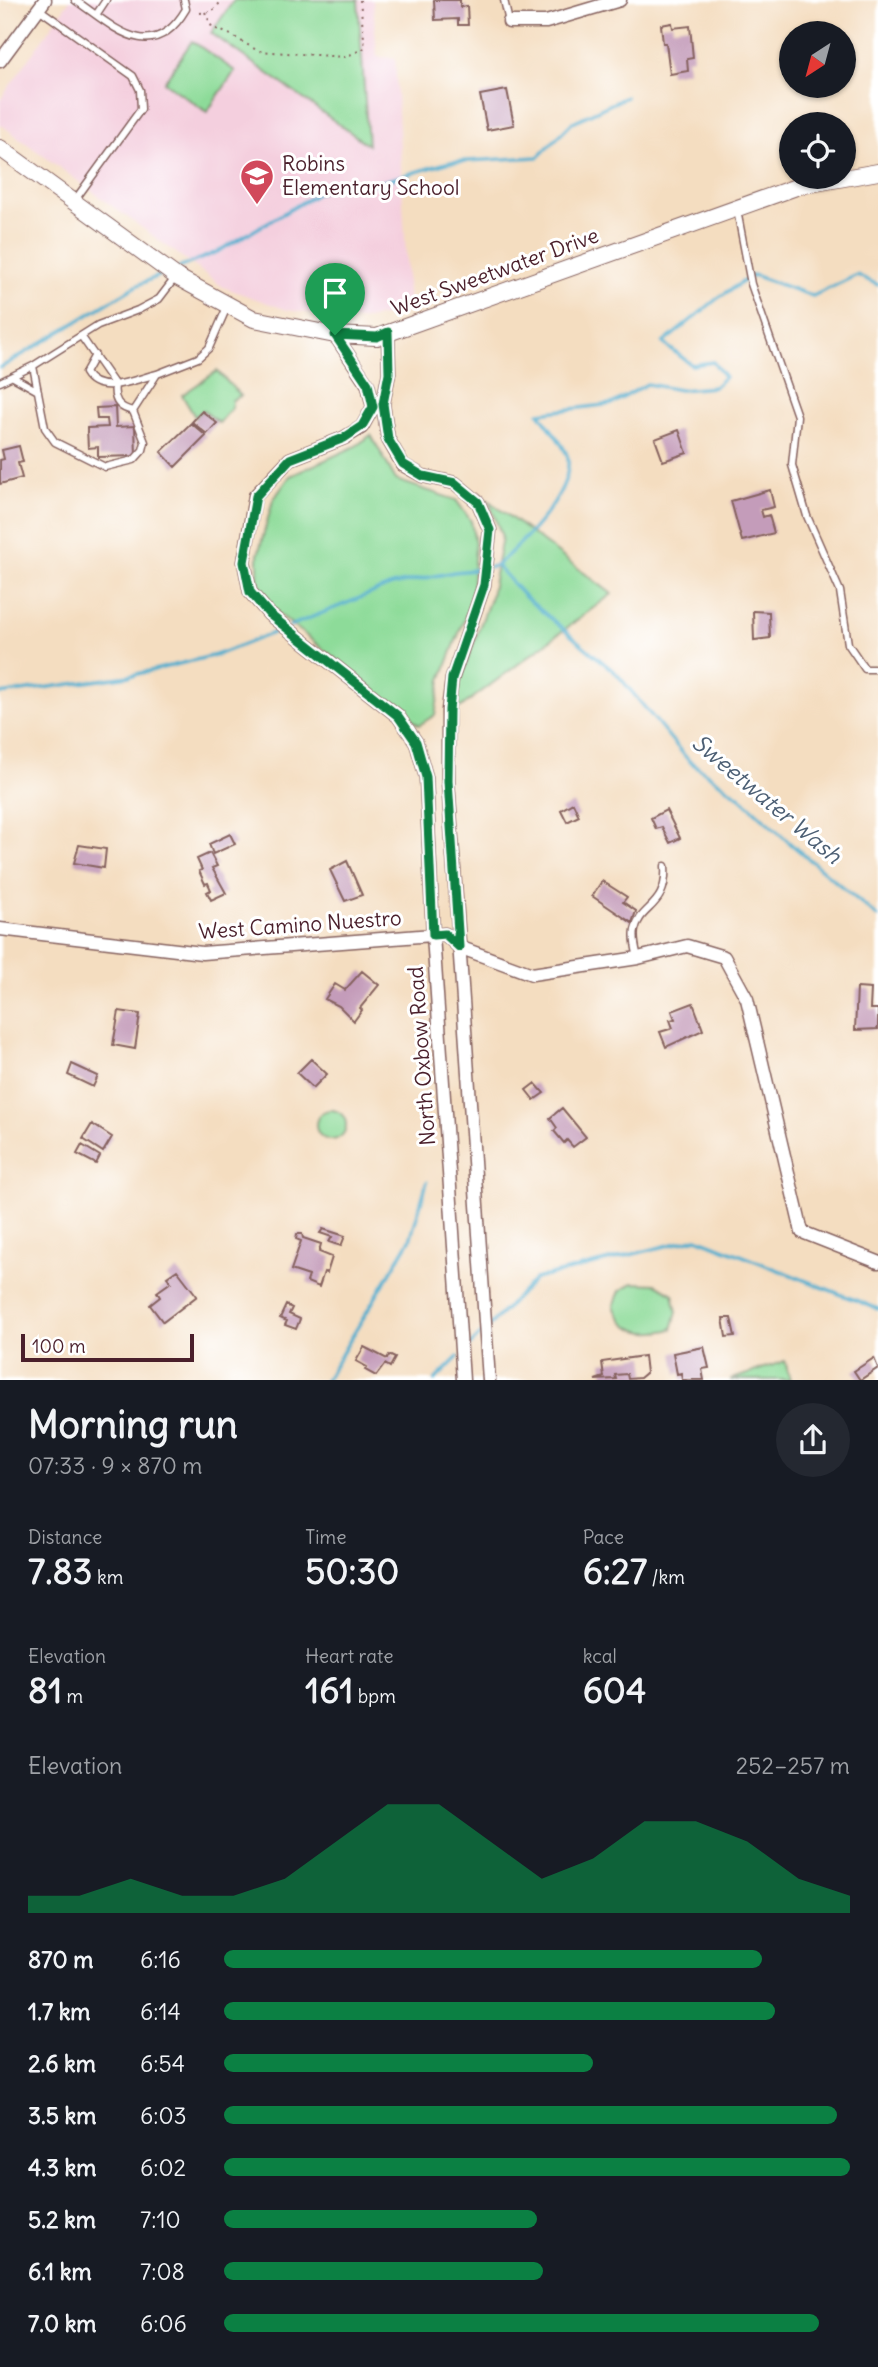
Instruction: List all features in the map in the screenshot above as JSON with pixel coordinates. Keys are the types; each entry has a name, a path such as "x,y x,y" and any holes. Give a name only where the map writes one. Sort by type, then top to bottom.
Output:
{"street":[{"path":"509,22 546,22 620,0"},
{"path":"0,61 42,4"},
{"name":"West Sweetwater Drive","path":"0,148 177,277 254,319 335,335 377,337 799,186 878,172"},
{"name":"North Oxbow Road","path":"388,332 389,373 383,404 388,439 403,464 423,476 455,483 478,502 490,530 484,585 452,678 448,781 489,1380"},
{"name":"North Oxbow Road","path":"335,335 368,384 373,407 362,426 344,438 290,459 256,496 244,562 250,592 269,614 398,716 416,742 426,777 433,935 463,1380"},
{"name":"West Camino Nuestro","path":"0,929 202,953 445,934 459,947 532,974 638,958 688,946 724,957 747,999 802,1232 878,1262"}],"lane":[{"path":"75,0 126,36 147,39 167,31 179,20 186,9 184,0"},
{"path":"96,15 106,0"},
{"path":"504,0 509,22"},
{"path":"42,4 133,76 139,90 141,109 74,202"},
{"path":"737,209 751,284 797,416 792,465 807,516 840,591 848,644 866,669 878,669"},
{"path":"0,382 33,366 98,325 159,299 177,277"},
{"path":"95,355 85,373 89,381 101,386 157,374 198,358 209,348 228,305"},
{"path":"33,366 45,428 55,442 105,467 134,460 144,450 145,442 133,411 119,406 114,396 115,385 81,336"},
{"path":"133,411 157,374"},
{"path":"13,377 38,391"},
{"path":"638,958 635,926 663,893 665,866"}],"path":[{"path":"200,13 211,12 223,0"},
{"path":"205,12 212,27 258,51 345,57 365,48 360,0"}],"shaded area":[{"name":"Robins Elementary School","path":"70,0 373,0 377,57 395,58 409,312 360,320 287,310 223,287 0,124 0,100"}],"green space":[{"path":"234,0 358,0 368,145 211,33"},
{"path":"192,41 235,71 207,112 164,82"},
{"path":"217,371 241,396 232,400 232,408 219,423 203,410 195,417 182,395"},
{"path":"371,435 396,480 456,500 471,521 475,543 472,599 441,680 435,715 419,725 275,611 258,581 258,555 273,500 290,476 356,446"},
{"path":"489,501 612,594 457,710 459,683 491,596 502,537"},
{"path":"331,1110 342,1114 346,1125 342,1136 331,1140 320,1136 316,1125 320,1114"},
{"path":"633,1283 656,1284 673,1294 677,1312 672,1329 645,1332 624,1322 614,1306 620,1291"},
{"path":"785,1361 790,1380 730,1380"}],"building":[{"path":"434,0 460,0 460,7 467,6 468,25 458,25 458,19 435,20"},
{"path":"672,23 673,28 690,26 693,58 687,59 688,71 670,74 661,25"},
{"path":"507,90 514,125 487,130 480,95"},
{"path":"115,407 116,427 135,426 136,456 98,457 98,447 88,448 87,428 108,427 107,419 97,419 96,408"},
{"path":"202,411 217,423 207,434 192,422"},
{"path":"191,423 206,436 175,467 161,452"},
{"path":"679,430 687,453 663,461 655,439"},
{"path":"19,446 23,462 18,463 22,478 0,484 0,460 4,459 2,450"},
{"path":"770,490 774,507 761,510 763,517 769,515 774,533 742,541 731,501"},
{"path":"753,611 769,612 770,638 754,640"},
{"path":"573,803 579,816 567,822 561,810"},
{"path":"666,810 680,838 670,843 662,827 656,829 651,818"},
{"path":"230,834 235,844 213,854 209,844"},
{"path":"79,845 106,849 104,868 74,863"},
{"path":"210,853 217,866 212,868 226,893 211,900 207,892 211,890 199,871 202,870 197,859"},
{"path":"347,861 362,895 345,901 330,870"},
{"path":"602,881 627,897 623,902 636,911 632,923 592,896"},
{"path":"362,971 379,985 360,1008 362,1010 354,1021 339,1006 325,999 335,984 345,990"},
{"path":"857,988 871,989 870,1009 878,1009 878,1029 855,1030"},
{"path":"693,1003 703,1030 666,1047 660,1032 673,1028 670,1020 675,1019 672,1011"},
{"path":"119,1011 140,1014 135,1049 113,1045"},
{"path":"311,1059 327,1074 313,1088 297,1073"},
{"path":"72,1064 98,1076 93,1087 68,1075"},
{"path":"535,1083 544,1093 534,1100 526,1090"},
{"path":"562,1108 586,1137 573,1147 567,1140 564,1143 554,1131 557,1128 550,1118"},
{"path":"92,1124 112,1137 103,1152 83,1139"},
{"path":"82,1145 100,1156 96,1164 77,1154"},
{"path":"323,1229 345,1236 341,1246 329,1242 332,1237 320,1233"},
{"path":"297,1234 321,1244 319,1252 332,1257 319,1287 307,1282 309,1276 291,1270 301,1241 296,1239"},
{"path":"177,1270 197,1296 163,1322 150,1305 160,1297 157,1292 171,1282 167,1277"},
{"path":"286,1305 292,1308 289,1314 300,1319 296,1329 285,1325 287,1321 280,1318"},
{"path":"723,1318 731,1318 735,1336 726,1337"},
{"path":"364,1347 387,1359 389,1355 395,1358 390,1367 385,1364 376,1376 356,1361"},
{"path":"704,1347 709,1368 702,1369 704,1380 682,1380 681,1373 677,1374 673,1353"},
{"path":"644,1356 646,1373 640,1378 628,1379 627,1374 615,1375 616,1379 595,1380 604,1377 602,1362"},
{"path":"874,1358 878,1368 860,1380 854,1371"}],"waterway":[{"path":"176,269 217,252 327,188 374,184 450,162 538,157 573,122 626,97"},
{"path":"0,368 136,286 165,273"},
{"path":"497,565 532,531 554,503 567,473 567,454 539,413 612,404 647,384 680,390 714,387 725,377 713,362 692,365 663,343 718,298 753,275 813,296 857,275 878,285"},
{"name":"Sweetwater Wash","path":"490,567 497,566 525,597 617,674 689,761 740,797 878,917"},
{"name":"Sweetwater Wash","path":"290,626 392,585 483,569"},
{"name":"Sweetwater Wash","path":"0,694 129,676 216,655 283,629"},
{"path":"326,1380 410,1240 427,1182"},
{"path":"488,1327 535,1279 697,1238 878,1309"},
{"path":"466,1349 483,1332"},
{"path":"435,1380 458,1357"}],"place":[{"name":"Robins Elementary School","path":"257,206"}],"route":[{"path":"388,332 389,373 383,404 388,439 403,464 423,476 455,483 478,502 490,530 484,585 452,678 449,710 448,781 459,947 445,934 433,935 426,777 416,742 398,716 269,614 250,592 244,562 256,496 290,459 344,438 362,426 373,407 368,384 335,335 377,337 388,332"}]}
